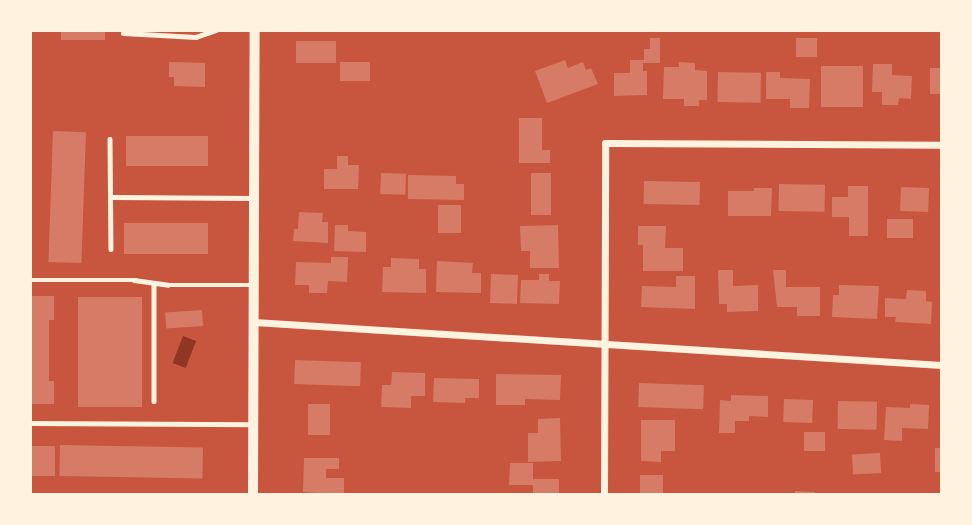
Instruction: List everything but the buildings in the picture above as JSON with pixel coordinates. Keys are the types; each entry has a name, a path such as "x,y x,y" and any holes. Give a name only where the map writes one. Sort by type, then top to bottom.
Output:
{"street":[{"path":"253,495 255,30"},
{"path":"604,495 605,144 942,145"},
{"path":"254,323 942,365"}],"lane":[{"path":"123,33 196,37 216,30"},
{"path":"110,139 111,249"},
{"path":"111,197 254,198"},
{"path":"30,280 134,280 155,283 254,285"},
{"path":"155,283 155,401"},
{"path":"30,423 253,424"}],"shaded area":[{"path":"183,336 196,341 186,368 173,363"}]}
